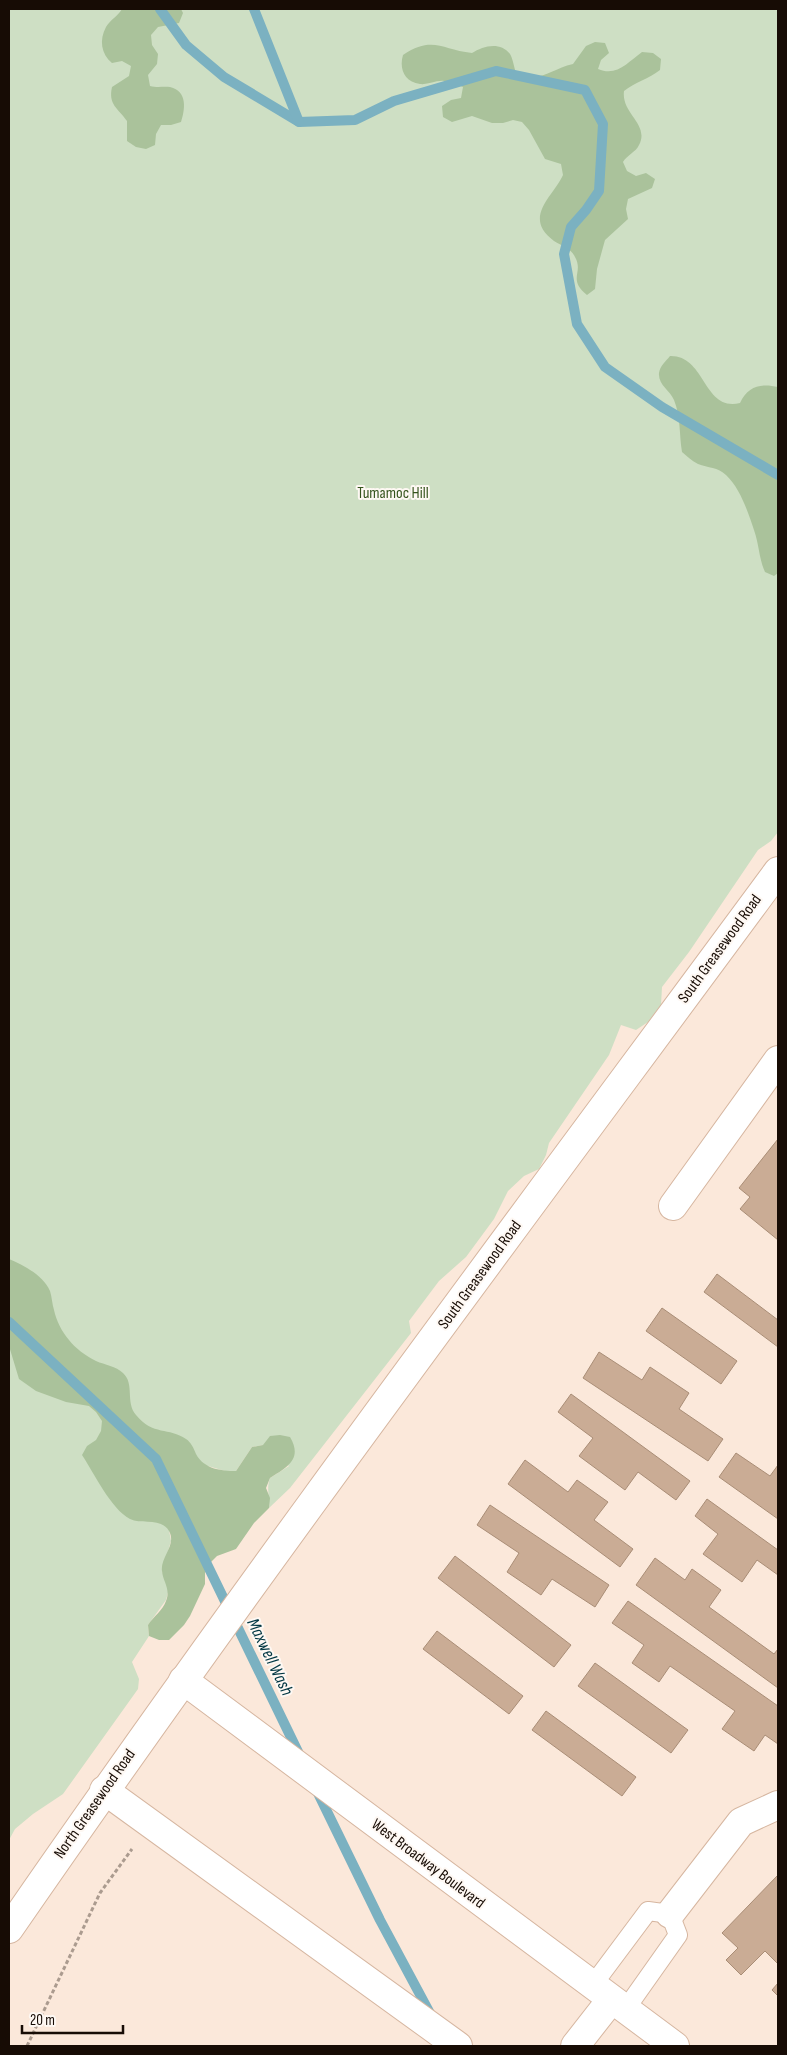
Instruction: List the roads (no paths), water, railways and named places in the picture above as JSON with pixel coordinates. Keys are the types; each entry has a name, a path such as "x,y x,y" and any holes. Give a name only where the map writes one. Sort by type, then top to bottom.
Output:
{"street":[{"name":"South Greasewood Road","path":"183,1680 778,871"},
{"path":"673,1206 778,1060"},
{"name":"North Greasewood Road","path":"9,1929 104,1790 183,1680"},
{"name":"West Broadway Boulevard","path":"183,1680 675,2046"},
{"path":"104,1790 458,2046"},
{"path":"670,1914 741,1822 778,1805"},
{"path":"575,2046 609,1998"}],"lane":[{"path":"648,1911 670,1914 678,1935 609,1998 648,1911"}],"waterway":[{"path":"160,9 186,45 224,77 299,122 355,120 394,101 496,71 585,90 603,124 599,191 571,227 564,254 577,324 605,367 662,407 778,475"},
{"path":"254,9 299,122"},
{"name":"Maxwell Wash","path":"9,1322 156,1459 301,1758"},
{"name":"Maxwell Wash","path":"316,1789 380,1920 432,2017"}],"park label":[{"name":"Tumamoc Hill","path":"393,493"}]}
